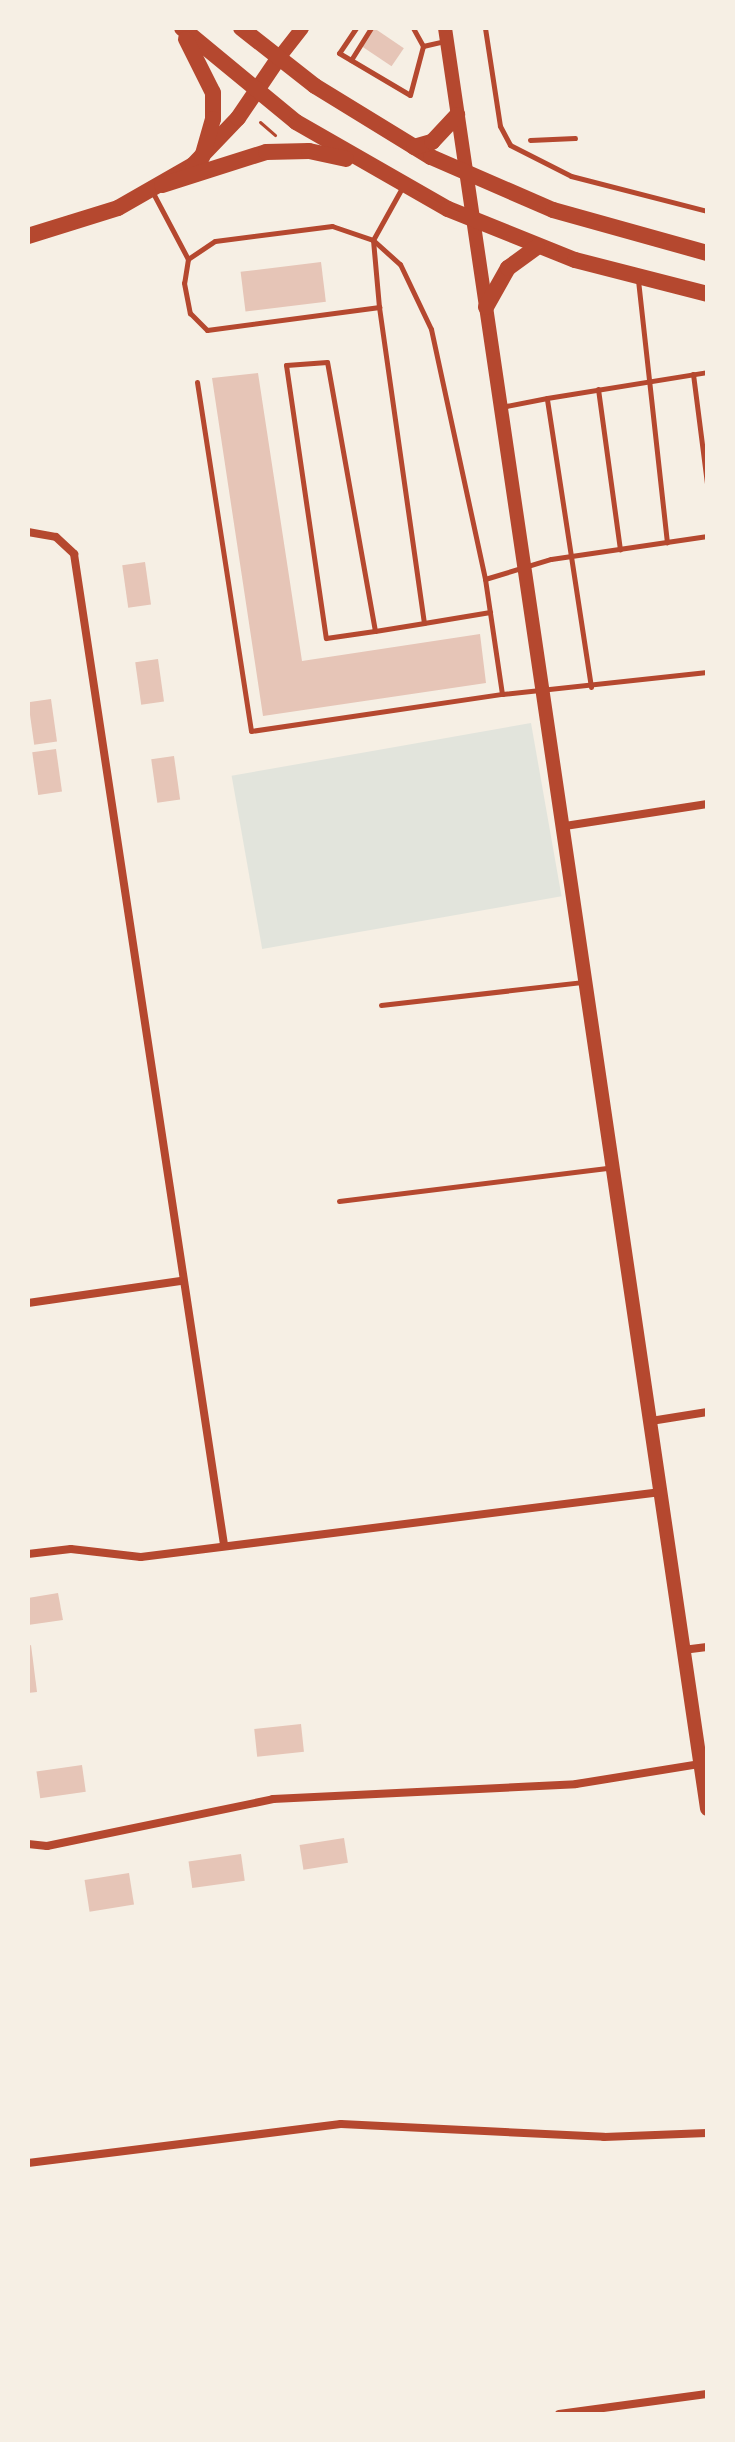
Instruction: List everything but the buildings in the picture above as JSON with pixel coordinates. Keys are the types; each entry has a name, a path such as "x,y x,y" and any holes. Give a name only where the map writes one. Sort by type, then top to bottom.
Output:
{"main road":[{"path":"180,28 256,93 358,162 403,186 473,221 537,247 638,279 707,294"},
{"path":"180,28 212,84 213,119 202,157"},
{"path":"241,28 278,59 414,147 466,174 606,228 707,253"},
{"path":"157,188 202,157 256,93 278,59"},
{"path":"414,147 432,142 457,115"},
{"path":"28,236 157,188 286,150 358,162"},
{"path":"486,307 508,268 537,247"}],"street":[{"path":"278,59 302,28"},
{"path":"446,34 565,826 707,1809"},
{"path":"28,532 56,537 74,554 180,1281 224,1545"},
{"path":"565,826 707,804"},
{"path":"28,1303 180,1281"},
{"path":"651,1421 707,1412"},
{"path":"28,1554 71,1549 141,1557 661,1492"},
{"path":"683,1650 707,1647"},
{"path":"30,1848 273,1799 576,1784 700,1764"},
{"path":"28,2163 341,2124 604,2137 707,2133"},
{"path":"559,2414 707,2394"}],"lane":[{"path":"356,28 339,53 410,95 423,46 413,28"},
{"path":"351,60 371,28"},
{"path":"485,28 500,126 510,145 571,176 707,211"},
{"path":"423,46 446,34"},
{"path":"530,140 575,138"},
{"path":"403,186 373,240 379,307 424,623"},
{"path":"157,188 188,259 184,283 190,313 207,330 379,307"},
{"path":"188,259 215,241 332,226 373,240 400,264 431,329 485,579 502,694"},
{"path":"638,279 667,542"},
{"path":"375,631 327,362 286,365 326,638 375,631 490,612"},
{"path":"501,407 707,372"},
{"path":"693,374 707,484"},
{"path":"197,382 251,731 502,694 591,687 707,672"},
{"path":"598,389 620,549"},
{"path":"547,398 591,687"},
{"path":"485,579 569,556 707,536"},
{"path":"381,1005 587,982"},
{"path":"339,1201 614,1167"}],"path":[{"path":"260,122 275,133 276,142"}],"shaded area":[{"path":"531,723 562,896 262,949 232,776"}]}
